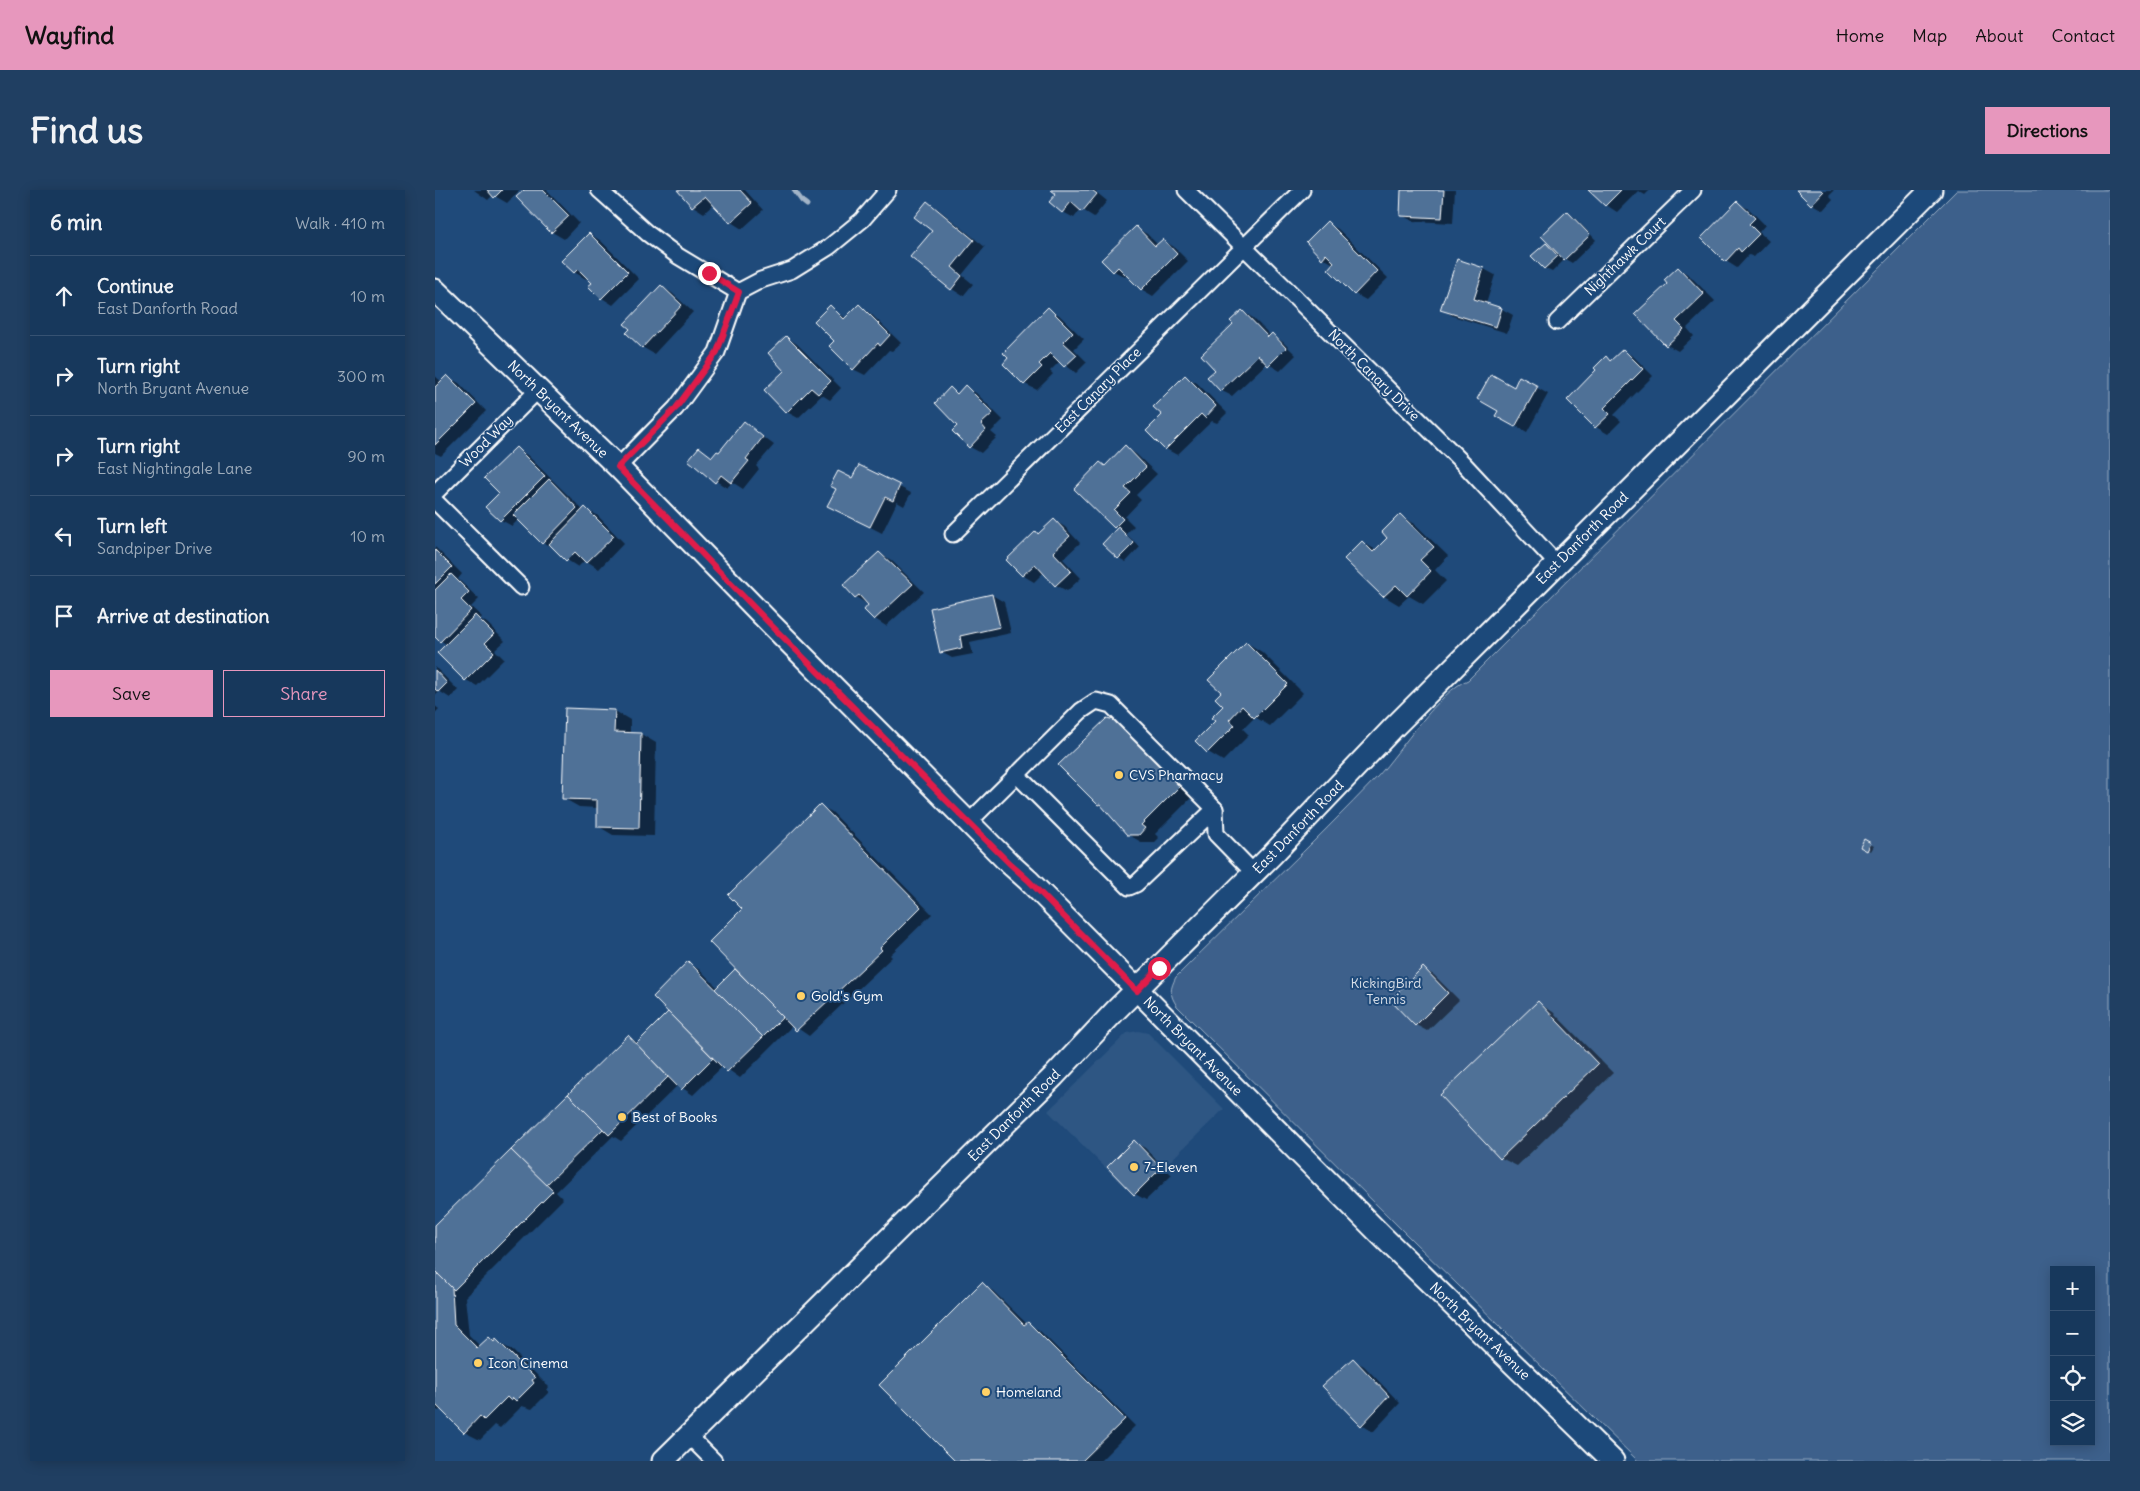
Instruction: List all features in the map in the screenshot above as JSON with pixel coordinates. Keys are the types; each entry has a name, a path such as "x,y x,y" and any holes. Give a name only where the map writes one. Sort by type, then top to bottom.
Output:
{"street":[{"path":"599,190 647,233 678,256 739,292"},
{"path":"618,467 676,408 717,352 739,292 761,280 792,270 829,247 861,220 888,190"},
{"name":"North Canary Drive","path":"1186,190 1463,464 1557,564"},
{"name":"East Canary Place","path":"953,534 1302,190"},
{"name":"Nighthawk Court","path":"1557,322 1693,190"},
{"name":"East Danforth Road","path":"668,1459 689,1436 1055,1076 1394,727 1931,190"},
{"name":"North Bryant Avenue","path":"435,290 618,467 770,624 1383,1237 1613,1461"},
{"name":"Wood Way","path":"435,493 538,390"},
{"path":"435,501 521,586"},
{"path":"969,822 1081,711 1095,701 1111,705 1215,809 1216,834 1254,872"},
{"path":"1016,774 1129,887 1136,884 1215,809"},
{"path":"689,1436 714,1461"}],"shaded area":[{"path":"1138,1031 1148,1033 1224,1109 1134,1196 1048,1111 1127,1033"}],"green space":[{"name":"KickingBird Tennis","path":"1957,190 2110,190 2110,1461 1638,1461 1177,1006 1171,992 1176,977 1378,776 1433,708 1457,686 1468,680"}],"building":[{"path":"487,190 502,190 494,198"},
{"path":"524,190 543,190 569,216 551,233 516,197"},
{"path":"677,190 740,190 752,203 730,223 705,196 692,207"},
{"path":"1051,190 1092,190 1097,194 1082,212 1071,202 1062,213 1049,202 1056,194"},
{"path":"1401,190 1444,190 1442,218 1400,216"},
{"path":"1588,190 1621,190 1605,206"},
{"path":"1796,190 1821,190 1823,192 1811,205"},
{"path":"927,201 974,240 952,267 962,276 951,290 910,257 932,231 914,217"},
{"path":"1737,201 1755,218 1749,224 1759,234 1741,252 1738,248 1725,262 1701,238"},
{"path":"1567,211 1590,235 1564,260 1541,236"},
{"path":"1327,221 1377,271 1354,295 1328,269 1334,262 1326,254 1322,259 1306,242"},
{"path":"1136,226 1155,246 1163,239 1177,254 1141,290 1118,267 1113,272 1101,260"},
{"path":"589,233 628,272 601,299 588,286 592,283 578,269 574,273 561,261"},
{"path":"1546,243 1558,256 1544,269 1531,256"},
{"path":"1457,259 1484,268 1474,299 1502,308 1496,327 1440,310"},
{"path":"1678,267 1704,294 1676,321 1684,329 1666,346 1635,314 1667,284 1664,280"},
{"path":"661,285 682,305 642,348 626,333 630,329 624,324"},
{"path":"859,304 890,335 880,346 878,343 853,370 829,346 834,341 814,321 830,305 844,319"},
{"path":"1048,307 1073,332 1063,342 1077,355 1064,367 1050,353 1039,364 1042,367 1024,385 1003,364 1008,358 1003,353"},
{"path":"1242,310 1268,337 1272,333 1286,348 1268,366 1258,355 1220,391 1207,377 1215,370 1201,355 1233,324 1230,321"},
{"path":"786,336 831,381 818,394 811,388 786,413 764,390 784,371 768,353"},
{"path":"1623,349 1643,369 1604,408 1610,414 1595,428 1567,400 1596,370 1594,368 1606,356 1610,361"},
{"path":"1491,374 1514,387 1519,376 1538,386 1515,427 1495,416 1498,411 1477,399"},
{"path":"447,375 476,404 435,445 435,387"},
{"path":"1185,375 1216,406 1205,418 1201,414 1165,450 1146,431 1162,415 1153,407"},
{"path":"965,385 993,413 981,424 986,430 969,448 952,431 957,426 935,403 950,387 957,394"},
{"path":"744,421 763,437 746,459 749,461 731,483 721,475 715,483 688,460 699,447 712,457 717,451 719,452"},
{"path":"1125,445 1146,467 1125,488 1131,493 1114,510 1123,519 1114,528 1074,489 1100,462 1105,466"},
{"path":"516,447 545,476 500,521 485,507 499,493 484,478"},
{"path":"859,465 900,485 893,501 885,497 870,527 827,506 836,489 830,486 838,471 852,478"},
{"path":"549,479 577,508 542,544 513,515"},
{"path":"585,507 614,536 586,563 575,552 566,561 549,544"},
{"path":"1400,514 1434,547 1420,560 1431,571 1407,596 1396,585 1383,597 1344,559 1362,541 1373,552 1387,538 1382,532"},
{"path":"1054,519 1070,536 1053,552 1071,571 1055,586 1035,564 1022,576 1006,560 1036,531 1038,534"},
{"path":"1118,527 1134,543 1118,559 1102,544"},
{"path":"435,550 452,567 435,584"},
{"path":"879,552 913,584 874,620 864,610 868,605 859,595 855,598 843,585"},
{"path":"451,574 469,592 461,600 471,610 440,642 435,637 435,590"},
{"path":"992,594 1000,627 960,636 962,648 940,653 930,608"},
{"path":"475,615 494,634 485,643 494,652 465,681 437,653"},
{"path":"1246,642 1288,684 1254,718 1242,706 1229,720 1235,725 1207,753 1195,741 1215,721 1211,718 1223,706 1215,698 1221,692 1208,680"},
{"path":"435,670 447,683 438,692 435,689"},
{"path":"565,708 615,710 614,732 641,733 639,828 597,827 597,800 562,799"},
{"name":"CVS Pharmacy","path":"1107,718 1118,721 1181,785 1141,825 1145,828 1139,835 1127,835 1100,804 1098,805 1058,765"},
{"path":"820,804 921,907 880,948 882,950 796,1031 709,942 742,909 728,895"},
{"path":"1864,839 1871,843 1867,851 1860,847"},
{"path":"688,961 763,1037 727,1072 653,997"},
{"path":"1423,967 1448,993 1415,1026 1390,1000"},
{"path":"735,969 783,1017 763,1037 715,989"},
{"path":"1538,1001 1598,1064 1500,1159 1440,1095"},
{"path":"668,1012 713,1058 681,1090 636,1044"},
{"path":"628,1035 668,1077 609,1135 568,1094"},
{"path":"568,1094 603,1129 546,1185 511,1150"},
{"name":"7-Eleven","path":"1134,1140 1161,1168 1134,1195 1107,1167"},
{"path":"511,1150 553,1191 454,1290 435,1271 435,1225"},
{"name":"Icon Cinema","path":"435,1271 452,1288 454,1325 477,1348 489,1337 494,1342 496,1339 535,1378 532,1380 534,1383 516,1401 513,1398 511,1401 507,1397 484,1420 480,1416 464,1433 435,1404"},
{"path":"982,1282 1024,1325 1028,1322 1125,1419 1082,1461 955,1461 879,1385"},
{"path":"1353,1358 1389,1396 1361,1426 1322,1386"}],"waterway":[{"path":"794,190 807,205"}],"place":[{"name":"CVS Pharmacy","path":"1119,775"},
{"name":"Gold's Gym","path":"801,996"},
{"name":"Best of Books","path":"622,1117"},
{"name":"7-Eleven","path":"1134,1167"},
{"name":"Icon Cinema","path":"478,1363"},
{"name":"Homeland","path":"986,1392"}],"route":[{"path":"709,273 739,292 717,352 676,408 618,467 770,624 1137,991 1159,968"}]}
